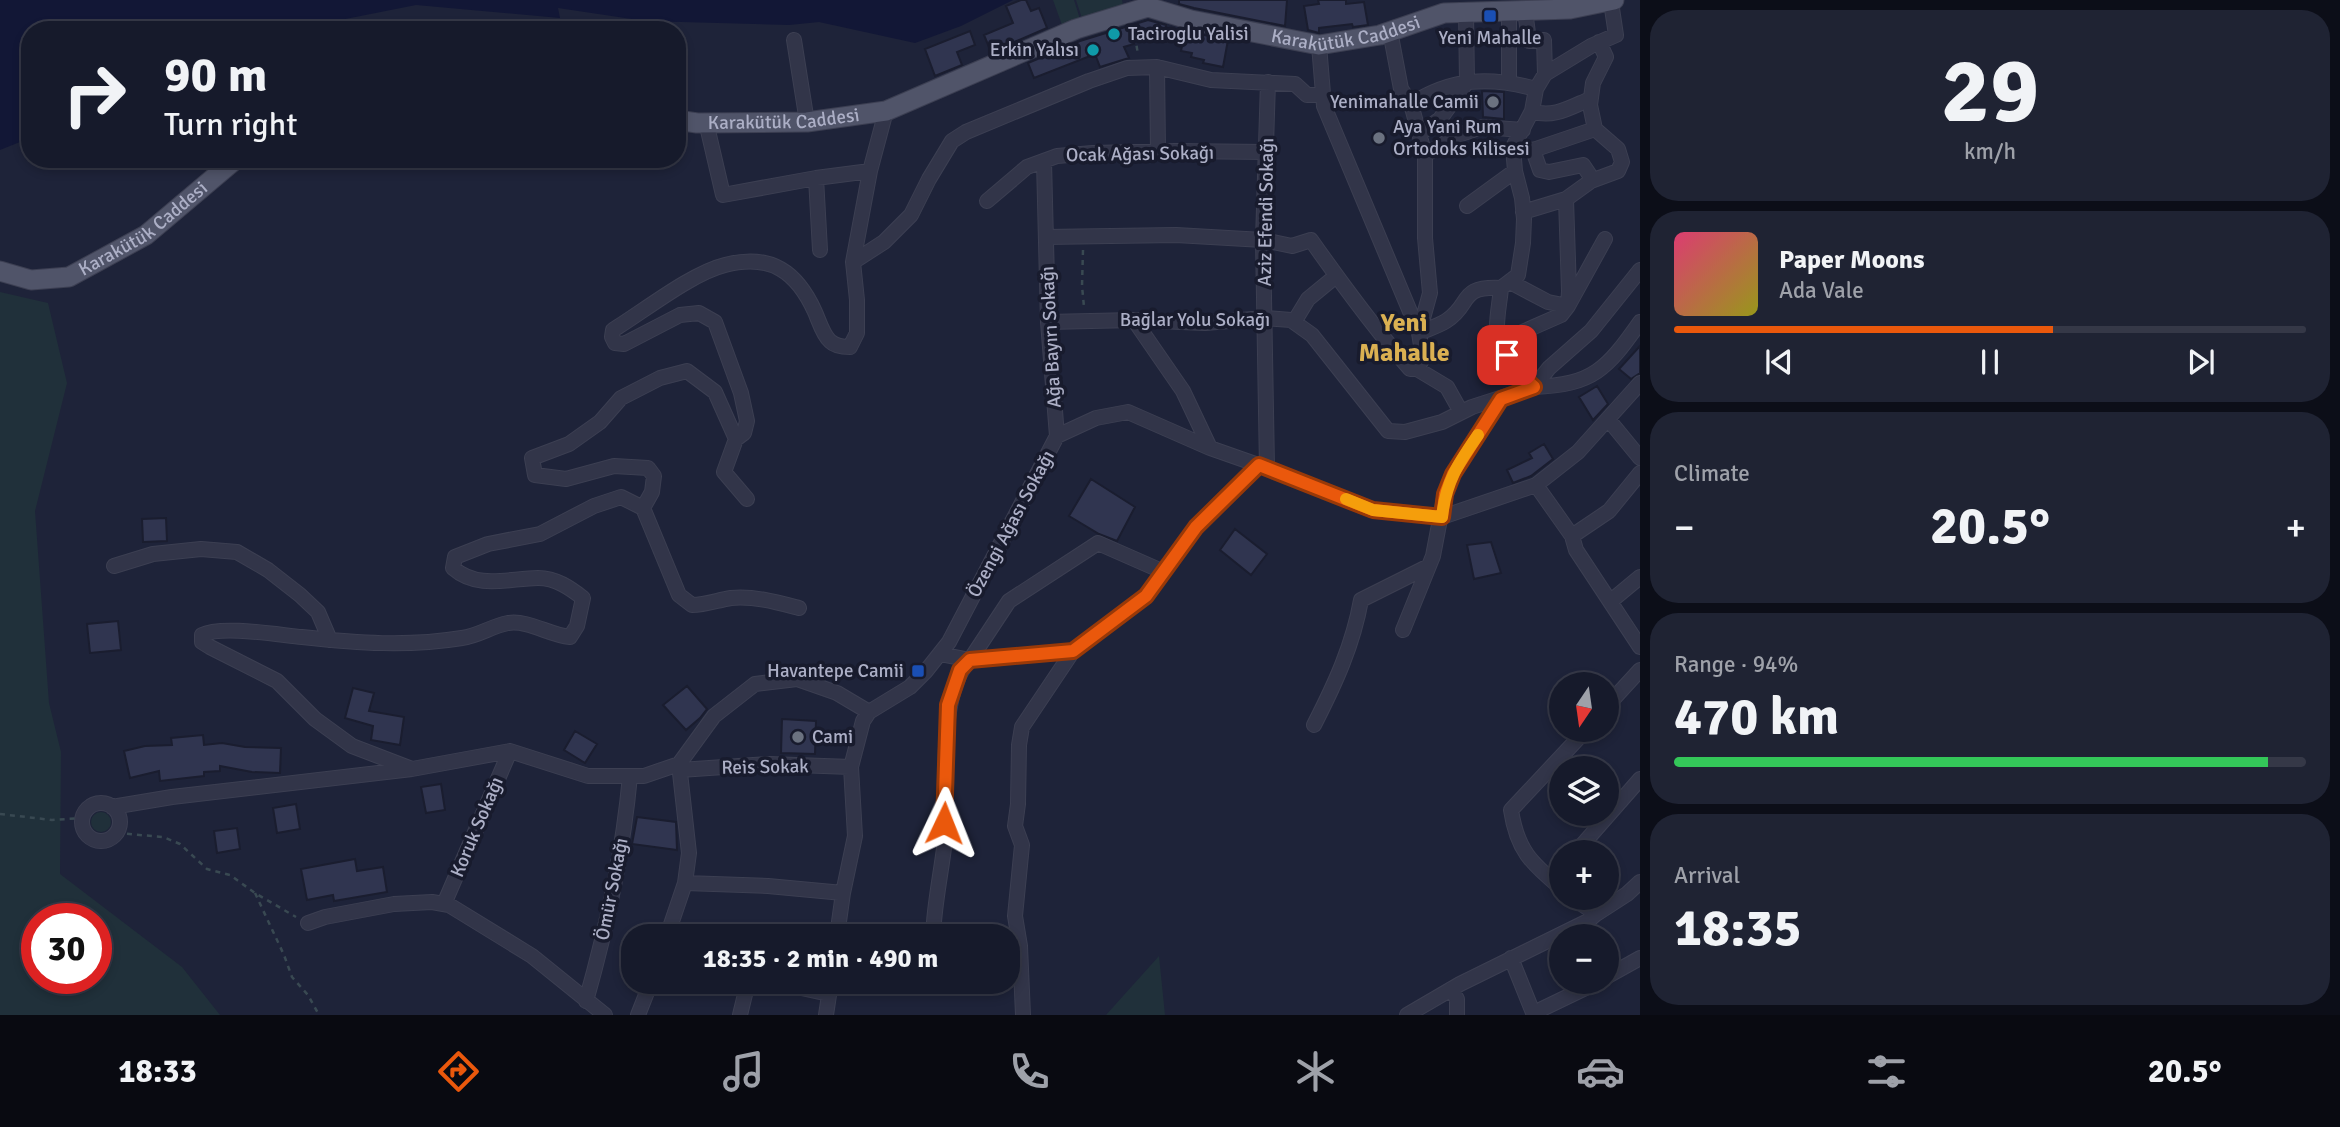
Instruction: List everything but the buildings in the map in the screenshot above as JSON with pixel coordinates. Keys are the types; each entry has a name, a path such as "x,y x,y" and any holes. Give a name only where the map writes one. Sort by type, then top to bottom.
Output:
{"main road":[{"name":"Karakütük Caddesi","path":"686,121 807,121 886,111 1076,30 1148,7 1191,20 1319,45 1390,31 1444,13 1570,9 1613,1"},
{"name":"Karakütük Caddesi","path":"0,271 32,279 69,277 146,235 225,168"}],"street":[{"path":"1613,1 1616,35 1545,74 1536,89 1532,111 1513,147 1514,171 1522,198 1523,243 1518,275 1506,285 1497,328 1507,355 1519,373 1534,387 1564,386 1590,377 1619,352 1640,322"},
{"path":"1517,10 1530,41 1544,40 1545,74"},
{"path":"1509,82 1517,10"},
{"path":"1419,134 1440,119 1468,82 1466,12"},
{"path":"1390,31 1401,89 1411,104 1424,155 1424,238 1430,293 1419,333"},
{"path":"794,40 807,121"},
{"path":"1523,212 1566,199 1591,181 1618,171 1622,162 1618,149 1595,129 1590,99 1593,83 1606,57 1600,42"},
{"path":"1319,45 1324,106 1419,333 1423,358 1418,369"},
{"path":"853,262 884,242 911,215 952,141 966,132 1088,80 1127,68 1157,67 1211,80 1295,84 1307,95 1323,94"},
{"path":"1157,67 1158,151"},
{"name":"Aziz Efendi Sokağı","path":"1263,466 1263,240 1268,82"},
{"path":"1411,104 1446,86 1468,82 1509,82 1536,89"},
{"path":"1532,111 1554,114 1590,99"},
{"path":"747,499 724,472 736,439 744,433 747,421 741,393 715,322 699,313 680,315 624,344 615,343 613,330 703,272 727,264 760,261 784,269 805,291 828,340 842,348 850,347 857,333 858,300 853,262 870,171 886,111"},
{"path":"706,122 723,195 870,171"},
{"path":"1424,155 1458,135 1482,127 1523,130"},
{"path":"1513,147 1533,150 1595,129"},
{"path":"1533,150 1540,170 1549,172 1583,165 1591,181"},
{"name":"Ocak Ağası Sokağı","path":"987,201 1027,167 1057,156 1158,151 1266,152"},
{"name":"Ağa Bayırı Sokağı","path":"1044,161 1048,323 1057,436"},
{"path":"1467,206 1514,171"},
{"path":"816,178 820,250"},
{"path":"1566,199 1568,306"},
{"path":"1046,237 1176,235 1263,240 1292,246 1311,240 1393,350 1410,369 1418,369 1447,387 1461,412"},
{"path":"1502,341 1561,315 1605,239"},
{"path":"1534,387 1549,368 1591,331 1640,270"},
{"path":"1294,322 1308,299 1336,276"},
{"path":"1419,333 1446,321 1457,312 1465,299 1479,288 1506,285 1548,302 1568,306"},
{"name":"Bağlar Yolu Sokağı","path":"1048,323 1085,320 1205,323 1265,318 1291,320 1312,335 1388,431 1405,432 1442,422 1461,412 1534,387"},
{"path":"1134,320 1183,391 1205,432 1210,448"},
{"path":"643,508 652,492 654,477 648,468 614,466 557,479 535,475 532,458 569,444 600,422 621,398 660,379 687,371 715,393 736,439"},
{"path":"1442,517 1536,485 1578,452 1640,383"},
{"path":"1403,630 1429,566 1445,494 1453,474 1501,399"},
{"name":"Özengi Ağası Sokağı","path":"869,712 910,687 940,654 1057,436 1096,418 1128,412 1210,448 1373,510 1442,517"},
{"path":"1608,419 1640,458"},
{"path":"1023,1015 1021,957 1015,916 1023,845 1015,826 1022,727 1073,651 1146,596 1196,527 1263,466"},
{"path":"1572,536 1609,511 1640,473"},
{"path":"1536,485 1572,536 1576,550 1640,647"},
{"path":"412,769 352,746 315,719 277,681 209,647 202,642 202,635 210,631 254,632 414,645 466,638 509,623 534,626 555,635 570,637 577,626 583,598 564,584 540,577 501,582 462,576 453,568 455,557 488,544 540,534 594,506 621,498 643,508 679,595 692,605 706,605 730,598 759,598 799,608"},
{"path":"934,922 944,847 948,705 960,670 970,660 1009,601 1098,542 1164,572"},
{"path":"114,566 153,554 201,549 237,552 268,570 318,612 330,640"},
{"path":"1314,725 1340,673 1361,600 1429,566"},
{"path":"1611,601 1640,577"},
{"path":"940,654 970,660 1073,651"},
{"path":"1619,693 1640,670"},
{"path":"671,924 685,883 688,853 679,767 714,716 755,684 797,680 837,693 869,712 863,721 851,767 855,836 839,924"},
{"path":"1549,874 1534,865 1515,834 1511,810 1575,742"},
{"path":"112,807 120,819 117,833 104,841 90,838 85,832 83,818 86,811 98,804 112,807 172,797 412,769 510,751"},
{"name":"Reis Sokak","path":"510,751 588,776 644,776 679,767 769,764 851,767"},
{"name":"Koruk Sokağı","path":"443,904 510,751"},
{"name":"Ömür Sokağı","path":"586,1001 619,867 630,776"},
{"path":"1587,840 1640,779"},
{"path":"1407,1015 1511,958 1588,922 1595,914 1627,894 1640,881"},
{"path":"685,883 768,886 843,893"},
{"path":"308,923 325,917 394,904 432,902 449,905 532,956 606,1015"},
{"path":"1590,910 1595,914"},
{"path":"1511,958 1535,1015 1573,994"},
{"path":"1619,970 1640,958"},
{"path":"1451,989 1457,999 1457,1015"},
{"path":"638,1015 646,994"},
{"path":"740,1015 745,994"},
{"path":"826,1015 829,994"}],"path":[{"path":"1130,13 1141,68"},
{"path":"1085,320 1082,286 1083,249 1087,236"},
{"path":"0,814 52,820 83,818"},
{"path":"117,833 163,837 180,844 208,869 230,875 255,893 308,923"},
{"path":"255,893 292,977 308,995 320,1015"}],"shaded area":[{"path":"1053,0 1074,0 1080,19 1062,25"},
{"path":"1076,0 1122,0 1123,6 1082,18"},
{"path":"0,292 48,303 67,383 35,511 49,703 61,752 60,874 98,903 21,903 21,994 112,994 112,914 182,967 220,1015 0,1015"},
{"path":"97,812 105,812 111,822 105,832 97,832 91,826 91,818"},
{"path":"1159,956 1165,1015 1106,1015"}],"water":[{"path":"0,0 1013,0 961,26 915,43 819,22 789,25 645,21 558,8 560,18 416,5 335,21 21,21 21,142 0,150"}],"slow traffic":[{"path":"1346,499 1373,510 1442,517 1445,494 1453,474 1478,435"}],"place":[{"name":"Yeni Mahalle","path":"1490,16"},
{"name":"Taciroglu Yalisi","path":"1114,34"},
{"name":"Erkin Yalısı","path":"1093,50"},
{"name":"Yenimahalle Camii","path":"1493,102"},
{"name":"Aya Yani Rum Ortodoks Kilisesi","path":"1379,138"},
{"name":"Havantepe Camii","path":"918,671"},
{"name":"Cami","path":"798,737"}],"district":[{"name":"Yeni Mahalle","path":"1404,338"}],"route":[{"path":"944,823 948,705 960,670 970,660 1073,651 1146,596 1196,527 1259,465 1373,510 1442,517 1445,494 1453,474 1501,399 1534,387 1519,373 1507,355"}]}
